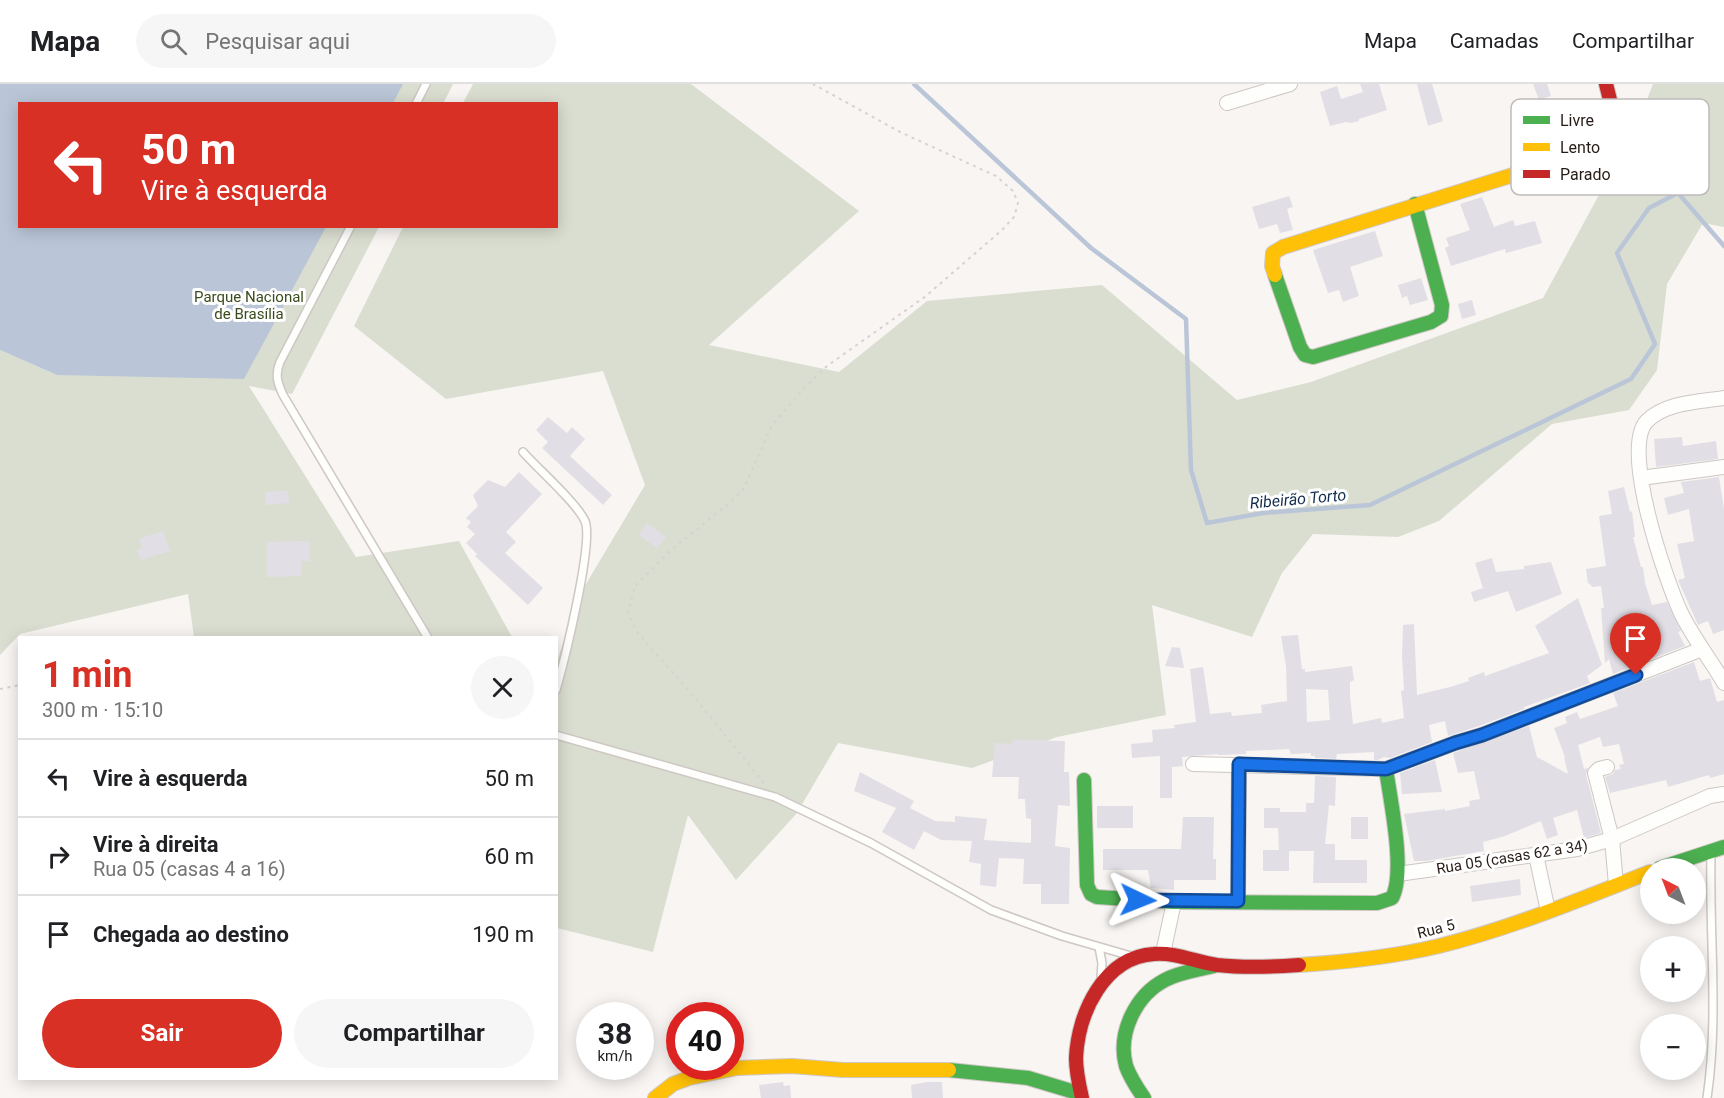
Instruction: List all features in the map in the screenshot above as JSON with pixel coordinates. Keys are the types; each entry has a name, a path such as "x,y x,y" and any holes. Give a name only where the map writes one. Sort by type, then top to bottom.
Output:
{"street":[{"path":"1227,103 1290,84"},
{"path":"1606,84 1610,99"},
{"path":"1415,204 1442,305 1441,316 1431,322 1313,357 1305,355 1299,347 1272,266 1273,253 1283,247 1415,204 1511,175"},
{"path":"1724,398 1664,409 1646,422 1638,435 1637,454 1648,513 1674,596 1682,615 1724,683"},
{"path":"1641,478 1724,467"},
{"path":"1193,764 1386,769 1482,735 1702,649"},
{"path":"1238,901 1239,764"},
{"path":"1607,767 1595,773 1612,839 1616,885"},
{"path":"1084,780 1087,885 1091,894 1102,899 1174,902 1386,902 1394,896 1398,874 1386,769"},
{"name":"Rua 05 (casas 62 a 34)","path":"1398,874 1577,849 1612,839 1692,804 1724,794"},
{"path":"1691,858 1718,849"},
{"path":"1536,855 1548,910"},
{"name":"Rua 5","path":"1219,965 1301,965 1417,951 1496,929 1640,876"},
{"path":"1163,981 1163,953 1174,902"},
{"path":"1082,1096 1076,1076 1075,1052 1081,1026 1087,1009 1098,991 1116,970 1137,957 1163,953 1219,965"},
{"path":"1144,1098 1131,1078 1126,1065 1125,1035 1131,1015 1142,998 1163,981 1180,974 1219,965"},
{"path":"655,1098 673,1084 689,1078 737,1068 792,1066 843,1070 962,1070 1028,1078 1082,1096"}],"lane":[{"path":"417,102 426,84"},
{"path":"350,228 280,362 276,371 277,382 427,636"},
{"path":"523,452 577,510 587,528 588,538 583,571 558,681"},
{"path":"558,736 775,797 871,843 991,909 1031,926 1137,957"},
{"path":"1707,1098 1711,1070 1714,970 1710,897 1718,849"},
{"path":"1098,991 1102,963 1099,947"}],"path":[{"path":"775,797 690,692 636,631 628,612 634,586 670,551 733,500 744,488 772,425 805,387 827,366 926,296 1002,230 1014,217 1018,203 1013,191 996,176 900,132 813,84"},
{"path":"0,689 18,685"}],"green space":[{"path":"0,84 453,84 444,102 18,102 18,228 378,228 292,394 249,386 356,557 459,541 511,636 194,636 188,594 20,634 0,655 0,350 57,375 0,336"},
{"path":"473,84 691,84 859,211 709,345 839,372 927,301 1102,285 1237,400 1311,382 1543,298 1599,195 1709,195 1709,99 1647,99 1653,84 1724,84 1724,227 1703,223 1667,284 1657,370 1629,410 1552,424 1439,521 1398,537 1313,534 1282,573 1252,637 1152,605 1166,715 1057,737 972,768 838,743 797,813 736,880 688,815 653,952 558,928 558,658 580,594 645,485 603,371 446,399 354,326 403,228 558,228 558,102 464,102"}],"water":[{"name":"Parque Nacional de Brasília","path":"0,84 403,84 394,102 18,102 18,228 325,228 244,379 57,375 0,350"}],"building":[{"path":"1360,84 1379,84 1387,110 1359,119 1359,121 1330,126 1320,92 1337,86 1341,99 1363,92"},
{"path":"1417,84 1432,84 1443,121 1428,126"},
{"path":"1533,84 1547,84 1551,96 1539,99"},
{"path":"1289,196 1293,207 1287,209 1293,230 1280,233 1277,224 1259,229 1252,207"},
{"path":"1482,197 1494,227 1513,220 1515,226 1535,221 1542,243 1506,253 1505,249 1451,266 1445,248 1449,246 1446,238 1470,230 1460,204"},
{"path":"1375,231 1383,256 1350,267 1359,296 1343,302 1339,290 1328,293 1313,250"},
{"path":"1421,278 1428,300 1410,305 1407,296 1402,298 1398,285"},
{"path":"1472,300 1476,315 1462,319 1458,304"},
{"path":"548,417 567,433 572,427 585,439 570,456 612,495 603,505 542,448 548,442 536,430"},
{"path":"1682,437 1683,446 1716,441 1718,459 1656,467 1654,439"},
{"path":"519,472 542,494 506,532 516,542 505,553 543,588 528,605 475,556 477,554 466,543 475,534 467,527 471,522 466,518 478,506 473,495 488,480 505,487"},
{"path":"1719,477 1724,509 1724,630 1713,634 1708,621 1698,625 1678,580 1685,578 1677,544 1694,541 1689,509 1668,515 1664,498 1684,493 1681,482"},
{"path":"1624,487 1630,512 1632,511 1635,537 1633,537 1652,605 1667,602 1681,631 1678,632 1685,646 1613,674 1609,659 1605,663 1601,608 1604,608 1601,586 1592,587 1588,584 1586,569 1606,566 1599,516 1612,514 1608,491"},
{"path":"288,491 289,503 266,505 265,492"},
{"path":"647,523 666,537 657,548 639,535"},
{"path":"163,531 170,551 141,560 137,550 142,548 139,539"},
{"path":"309,541 310,561 301,561 302,576 267,577 267,542"},
{"path":"1492,558 1496,572 1524,569 1524,566 1551,562 1562,594 1516,612 1508,591 1474,602 1471,592 1483,588 1475,563"},
{"path":"1578,598 1602,665 1587,676 1590,683 1448,736 1445,721 1429,725 1432,742 1390,758 1374,760 1374,752 1337,754 1336,759 1315,758 1311,756 1311,753 1291,754 1289,749 1182,757 1183,766 1172,767 1172,798 1160,798 1160,756 1132,758 1131,744 1153,742 1152,730 1175,728 1174,725 1196,722 1190,669 1203,667 1210,714 1231,712 1232,716 1262,713 1261,705 1287,701 1286,666 1281,636 1298,635 1302,669 1305,669 1305,672 1352,666 1354,680 1350,682 1350,696 1353,724 1381,718 1382,723 1404,718 1401,691 1404,690 1403,625 1414,624 1417,695 1469,681 1468,678 1484,672 1485,676 1549,653 1535,626","holes":["1306,689 1328,690 1330,720 1307,722"]},
{"path":"1172,647 1180,648 1184,668 1165,666"},
{"path":"1694,662 1700,681 1710,678 1717,702 1724,700 1724,774 1710,778 1709,775 1668,787 1666,780 1610,793 1605,777 1621,769 1619,765 1624,764 1619,744 1603,747 1600,737 1578,745 1584,769 1588,768 1586,775 1601,833 1584,838 1577,810 1553,818 1558,835 1547,839 1541,821 1505,836 1483,842 1484,851 1414,861 1404,814 1445,809 1445,811 1470,806 1469,801 1480,799 1474,771 1458,773 1453,753 1529,726 1537,757 1568,774 1565,757 1554,728 1567,723 1565,717 1577,712 1580,719 1618,706 1613,693"},
{"path":"1013,740 1065,741 1064,772 1069,772 1070,806 1058,805 1055,846 1070,848 1069,904 1041,904 1041,884 1023,884 1024,859 999,858 996,887 980,885 981,864 969,862 972,841 941,840 924,831 914,850 882,832 896,808 854,791 860,772 914,801 910,808 935,821 955,822 955,816 987,819 984,840 1031,843 1031,819 1026,818 1025,799 1018,799 1019,777 992,777 995,743 1012,744"},
{"path":"1435,760 1442,792 1402,794 1400,773"},
{"path":"1315,776 1336,777 1335,806 1329,805 1325,844 1335,844 1335,860 1367,860 1367,883 1313,883 1314,851 1289,851 1289,871 1263,871 1263,850 1279,850 1278,828 1264,828 1264,808 1280,808 1280,812 1306,812 1306,803 1314,803"},
{"path":"1097,806 1133,806 1133,828 1097,828"},
{"path":"1183,817 1214,817 1213,859 1216,859 1216,880 1174,880 1174,890 1151,888 1148,870 1103,870 1103,849 1181,849"},
{"path":"1351,817 1368,817 1368,839 1351,839"},
{"path":"1520,879 1521,895 1472,902 1470,886"},
{"path":"783,1082 784,1086 790,1085 791,1098 761,1098 759,1085"},
{"path":"942,1082 943,1098 912,1098 911,1085"}],"waterway":[{"name":"Ribeirão Torto","path":"914,84 1091,248 1186,319 1191,470 1207,523 1263,513 1370,505 1631,379 1655,344 1617,253 1649,208 1674,195"},
{"name":"Ribeirão Torto","path":"1680,195 1724,246"}],"traffic: fast":[{"path":"1275,275 1300,347 1305,355 1313,357 1431,322 1441,316 1442,305 1415,204"},
{"path":"1084,780 1087,885 1091,894 1097,897 1174,902 1377,903 1392,898 1398,871 1396,835 1386,769"},
{"path":"1690,858 1724,847"},
{"path":"1144,1098 1126,1066 1124,1041 1131,1016 1145,995 1165,980 1214,966"},
{"path":"949,1070 1028,1078 1081,1094"}],"traffic: slow":[{"path":"1275,275 1272,266 1273,253 1283,247 1511,176"},
{"path":"1299,965 1404,953 1466,939 1520,922 1640,876"},
{"path":"655,1098 673,1084 689,1078 737,1068 792,1066 843,1070 949,1070"}],"traffic: jam":[{"path":"1606,84 1610,99"},
{"path":"1082,1098 1076,1058 1082,1023 1097,990 1121,965 1136,957 1154,954 1178,956 1227,966 1299,965"}],"route":[{"path":"1138,900 1238,901 1239,764 1386,769 1482,735 1636,675"}]}
